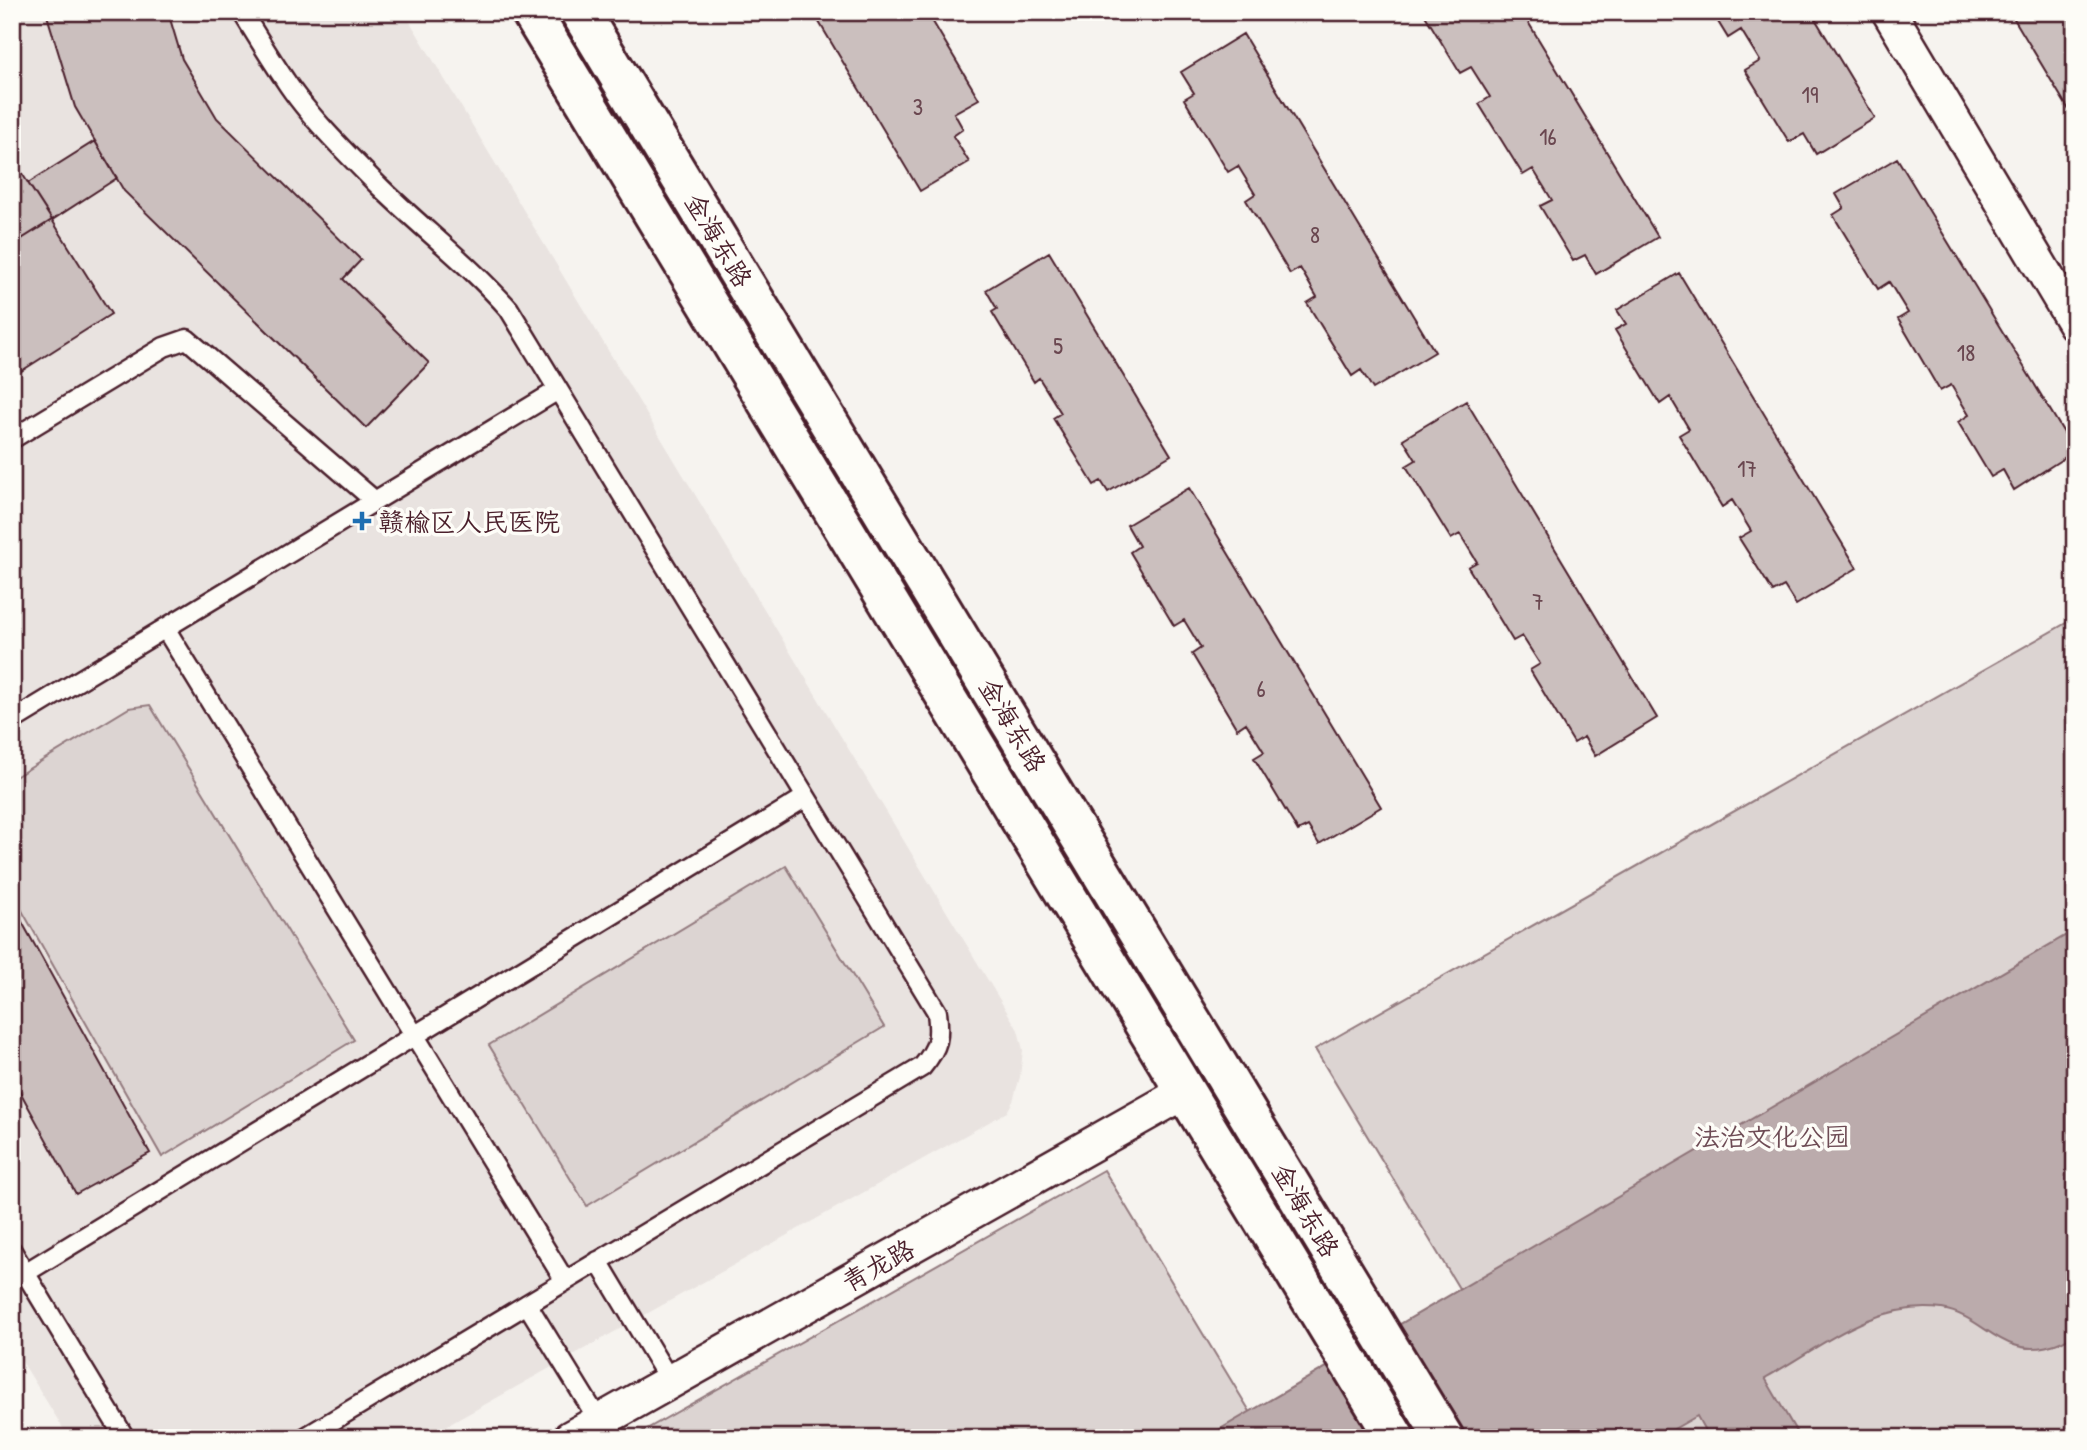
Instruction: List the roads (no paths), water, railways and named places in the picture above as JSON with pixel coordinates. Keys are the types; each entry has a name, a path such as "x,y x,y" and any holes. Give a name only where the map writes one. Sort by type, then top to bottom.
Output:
{"main road":[{"name":"金海东路","path":"531,12 1395,1438"},
{"name":"金海东路","path":"580,12 1444,1438"}],"street":[{"path":"1889,12 2075,324"},
{"name":"青龙路","path":"570,1438 1185,1092"}],"lane":[{"path":"242,12 286,83 326,130 438,242 483,280 509,309 937,1012 940,1034 932,1055 922,1067 304,1438"},
{"path":"12,439 164,347 187,338 375,501"},
{"path":"12,721 558,390"},
{"path":"166,628 565,1281"},
{"path":"25,1273 806,797"},
{"path":"12,1251 125,1438"},
{"path":"598,1261 670,1381"},
{"path":"527,1304 600,1421"}],"place":[{"name":"赣榆区人民医院","path":"362,521"}],"park label":[{"name":"法治文化公园","path":"1772,1136"}]}
